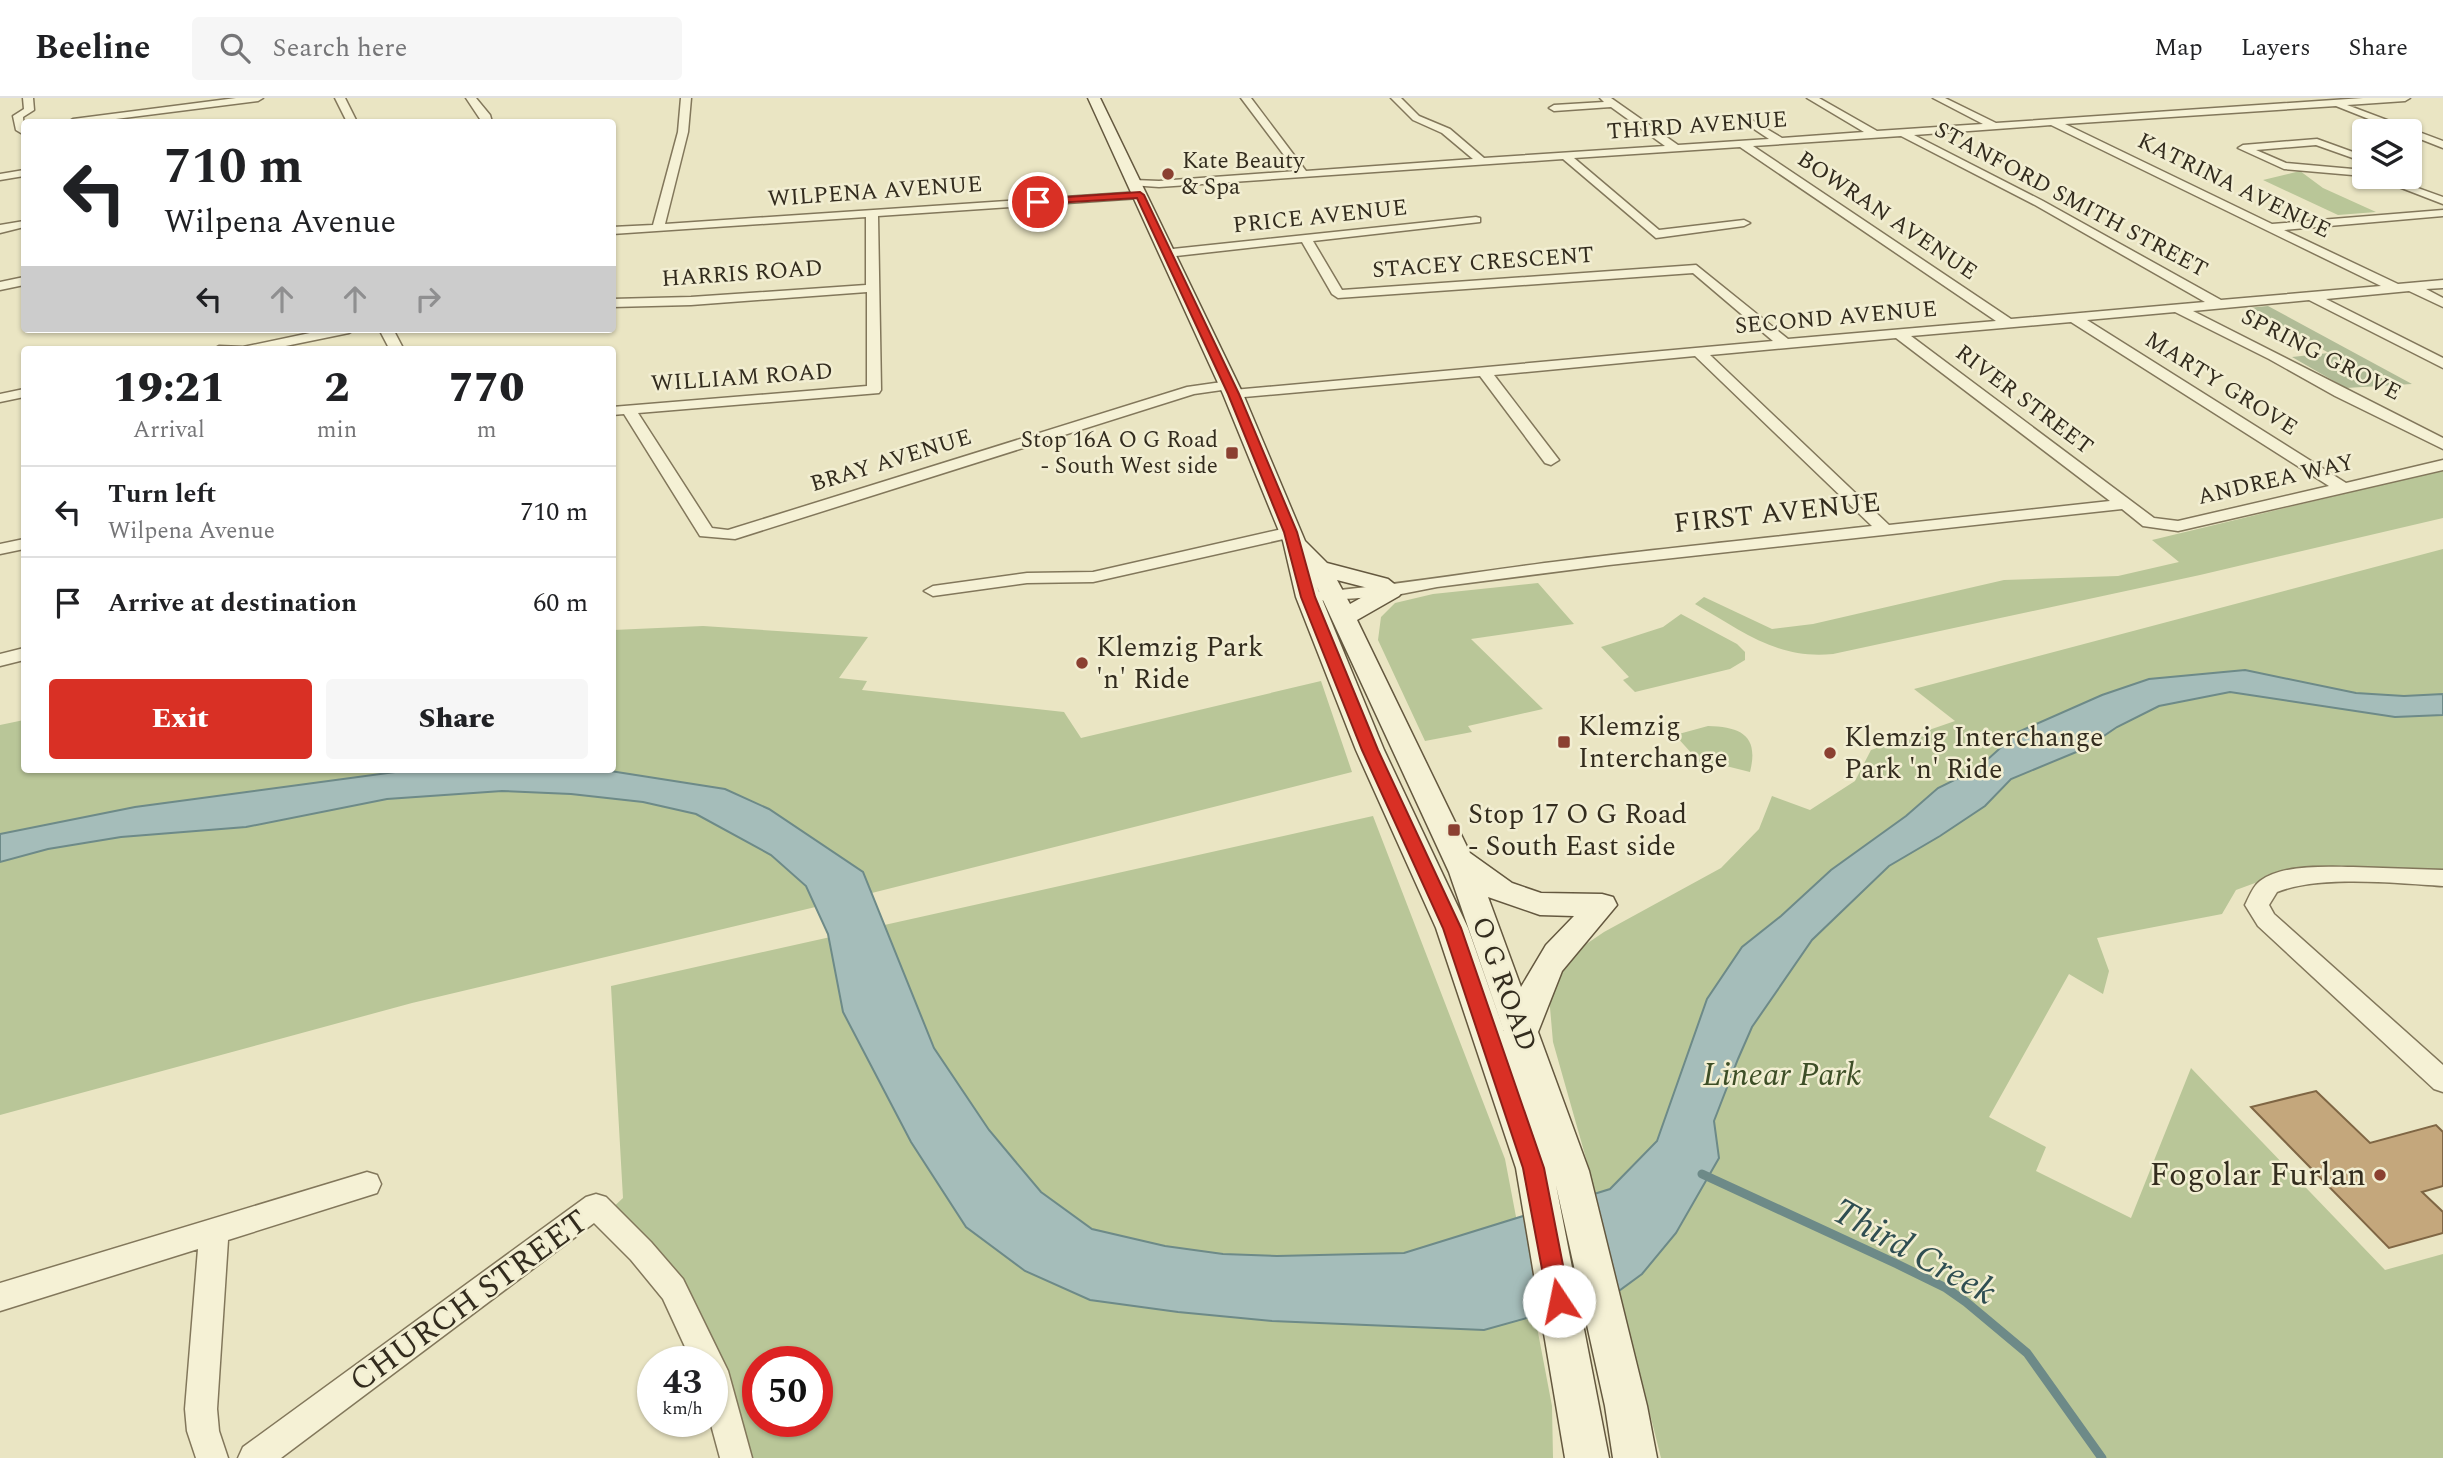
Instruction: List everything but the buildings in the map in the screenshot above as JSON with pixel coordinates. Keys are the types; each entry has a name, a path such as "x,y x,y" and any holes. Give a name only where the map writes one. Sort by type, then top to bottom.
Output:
{"main road":[{"name":"O G ROAD","path":"1094,98 1231,389 1292,536 1404,741 1459,860 1473,941 1552,1170 1626,1406 1635,1458"},
{"name":"O G ROAD","path":"1292,536 1319,568 1370,750 1400,816 1473,941 1521,1032 1552,1170 1587,1458"},
{"path":"1319,568 1385,588"},
{"path":"1329,600 1385,588"},
{"path":"1459,860 1501,891 1540,904 1602,905 1588,923 1559,950 1543,974 1521,1032"}],"street":[{"path":"19,130 18,116 29,110 28,98"},
{"path":"170,98 175,119"},
{"path":"97,119 258,98"},
{"path":"340,98 350,119"},
{"path":"471,98 486,119"},
{"path":"658,228 683,132 686,98"},
{"path":"1246,98 1303,174"},
{"path":"1396,98 1416,118 1447,131 1481,162"},
{"path":"1812,98 1874,134"},
{"path":"1937,98 1993,126"},
{"path":"2320,98 2375,119"},
{"name":"THIRD AVENUE","path":"1137,189 1159,184 2405,98"},
{"path":"1554,108 1609,101 1675,148"},
{"path":"2173,103 2195,113"},
{"path":"1745,119 1780,141"},
{"name":"KATRINA AVENUE","path":"2053,122 2396,288"},
{"name":"STANFORD SMITH STREET","path":"1903,133 2039,203 2220,304"},
{"path":"2422,137 2443,145"},
{"path":"2352,155 2317,142 2243,148 2284,166 2352,172"},
{"name":"BOWRAN AVENUE","path":"1743,144 2008,323"},
{"path":"1565,156 1656,234 1744,223"},
{"path":"0,177 21,174"},
{"name":"WILPENA AVENUE","path":"616,231 872,213 1137,189"},
{"path":"2410,189 2443,201"},
{"path":"872,213 874,288"},
{"path":"2270,227 2443,213"},
{"name":"PRICE AVENUE","path":"1167,253 1476,220"},
{"path":"0,229 21,226"},
{"name":"STACEY CRESCENT","path":"1305,238 1338,294 1696,269 1785,344"},
{"path":"0,286 21,282"},
{"name":"SECOND AVENUE","path":"1231,389 1484,371 2443,284"},
{"path":"2411,287 2443,303"},
{"name":"HARRIS ROAD","path":"616,303 691,301 874,288"},
{"name":"WILLIAM ROAD","path":"620,410 874,390 874,288"},
{"path":"2309,295 2443,365"},
{"name":"SPRING GROVE","path":"2177,308 2443,444"},
{"name":"MARTY GROVE","path":"2074,318 2343,488"},
{"path":"266,346 329,333"},
{"name":"RIVER STREET","path":"1898,333 2124,504"},
{"path":"1698,352 1884,529"},
{"path":"1484,371 1551,460"},
{"name":"BRAY AVENUE","path":"620,410 706,532 729,535 1192,390 1231,389"},
{"path":"0,398 21,394"},
{"name":"ANDREA WAY","path":"2124,504 2149,522 2179,526 2443,465"},
{"name":"FIRST AVENUE","path":"1385,588 1884,529 2124,504"},
{"path":"933,591 1027,578 1093,577 1292,536"},
{"path":"0,549 21,545"},
{"path":"0,660 21,655"},
{"path":"2443,878 2355,876 2290,879 2269,886 2260,895 2258,905 2266,920 2443,1081"},
{"path":"0,1297 367,1184"},
{"name":"CHURCH STREET","path":"254,1458 596,1206 641,1251 673,1289 700,1346"},
{"path":"212,1458 203,1431 201,1409 214,1231"},
{"path":"728,1429 736,1458"}],"green space":[{"path":"2300,171 2323,188 2376,212 2338,215 2263,180"},
{"path":"2268,306 2412,384 2346,388 2292,357 2329,353 2248,308"},
{"path":"2443,470 2443,518 2200,575 1833,654 1813,655 1777,648 1744,633 1695,604 1704,597 1772,629 1813,624 2004,580 2118,576 2179,562 2152,540"},
{"name":"Linear Park","path":"2443,549 2443,875 2274,876 2236,890 2222,914 2097,938 2109,971 2103,994 2069,974 1989,1117 2046,1147 2036,1171 2131,1218 2191,1068 2385,1270 2443,1254 2443,1458 1661,1458 1589,1169 1553,1042 1549,996 1564,959 1604,932 1721,868 1759,829 1772,796 1810,810 1855,781 1871,750 1955,721 1914,689"},
{"path":"1538,583 1574,624 1471,639 1543,709 1468,726 1472,732 1425,741 1378,640 1381,617 1395,603 1433,594"},
{"path":"1681,614 1737,644 1745,652 1745,660 1730,669 1635,692 1623,680 1629,677 1601,647 1663,627"},
{"path":"703,626 868,637 839,678 867,681 862,690 1064,712 1081,738 1321,681 1352,772 828,904 412,1003 0,1115 0,725 21,721 21,773 616,773 616,630"},
{"path":"1708,726 1730,729 1745,736 1752,750 1750,772 1726,766 1704,767 1675,735"},
{"path":"1373,816 1505,1159 1552,1406 1553,1458 745,1458 728,1407 728,1346 705,1346 608,1212 623,1198 611,986"}],"water":[{"path":"2245,670 2356,693 2404,696 2443,694 2443,715 2395,717 2230,692 2159,706 2117,727 2086,748 2011,779 1985,806 1889,866 1812,940 1752,1027 1738,1059 1714,1121 1719,1158 1676,1233 1642,1274 1616,1293 1484,1330 1272,1321 1178,1312 1090,1300 1025,1271 966,1227 911,1142 843,1012 828,934 806,886 771,855 696,814 643,802 571,794 502,791 387,799 246,827 121,837 48,849 0,862 0,834 135,807 388,773 616,772 725,789 769,809 863,872 934,1048 989,1130 1041,1192 1092,1229 1165,1246 1223,1254 1277,1256 1404,1253 1610,1189 1657,1141 1707,999 1742,947 1831,870 1906,816 1938,788 1977,769 2018,732 2102,695 2149,679"}],"waterway":[{"name":"Third Creek","path":"1702,1174 1897,1264 1946,1288 1966,1302 2027,1353 2102,1458"}],"place":[{"name":"Kate Beauty & Spa","path":"1168,174"},
{"name":"Stop 16A O G Road - South West side","path":"1232,453"},
{"name":"Klemzig Park 'n' Ride","path":"1082,663"},
{"name":"Klemzig Interchange","path":"1564,742"},
{"name":"Klemzig Interchange Park 'n' Ride","path":"1830,753"},
{"name":"Stop 17 O G Road - South East side","path":"1454,830"},
{"name":"Fogolar Furlan","path":"2380,1175"}],"route":[{"path":"1038,202 1140,195 1233,394 1291,532 1308,597 1370,750 1452,928 1534,1168 1559,1301"}]}
